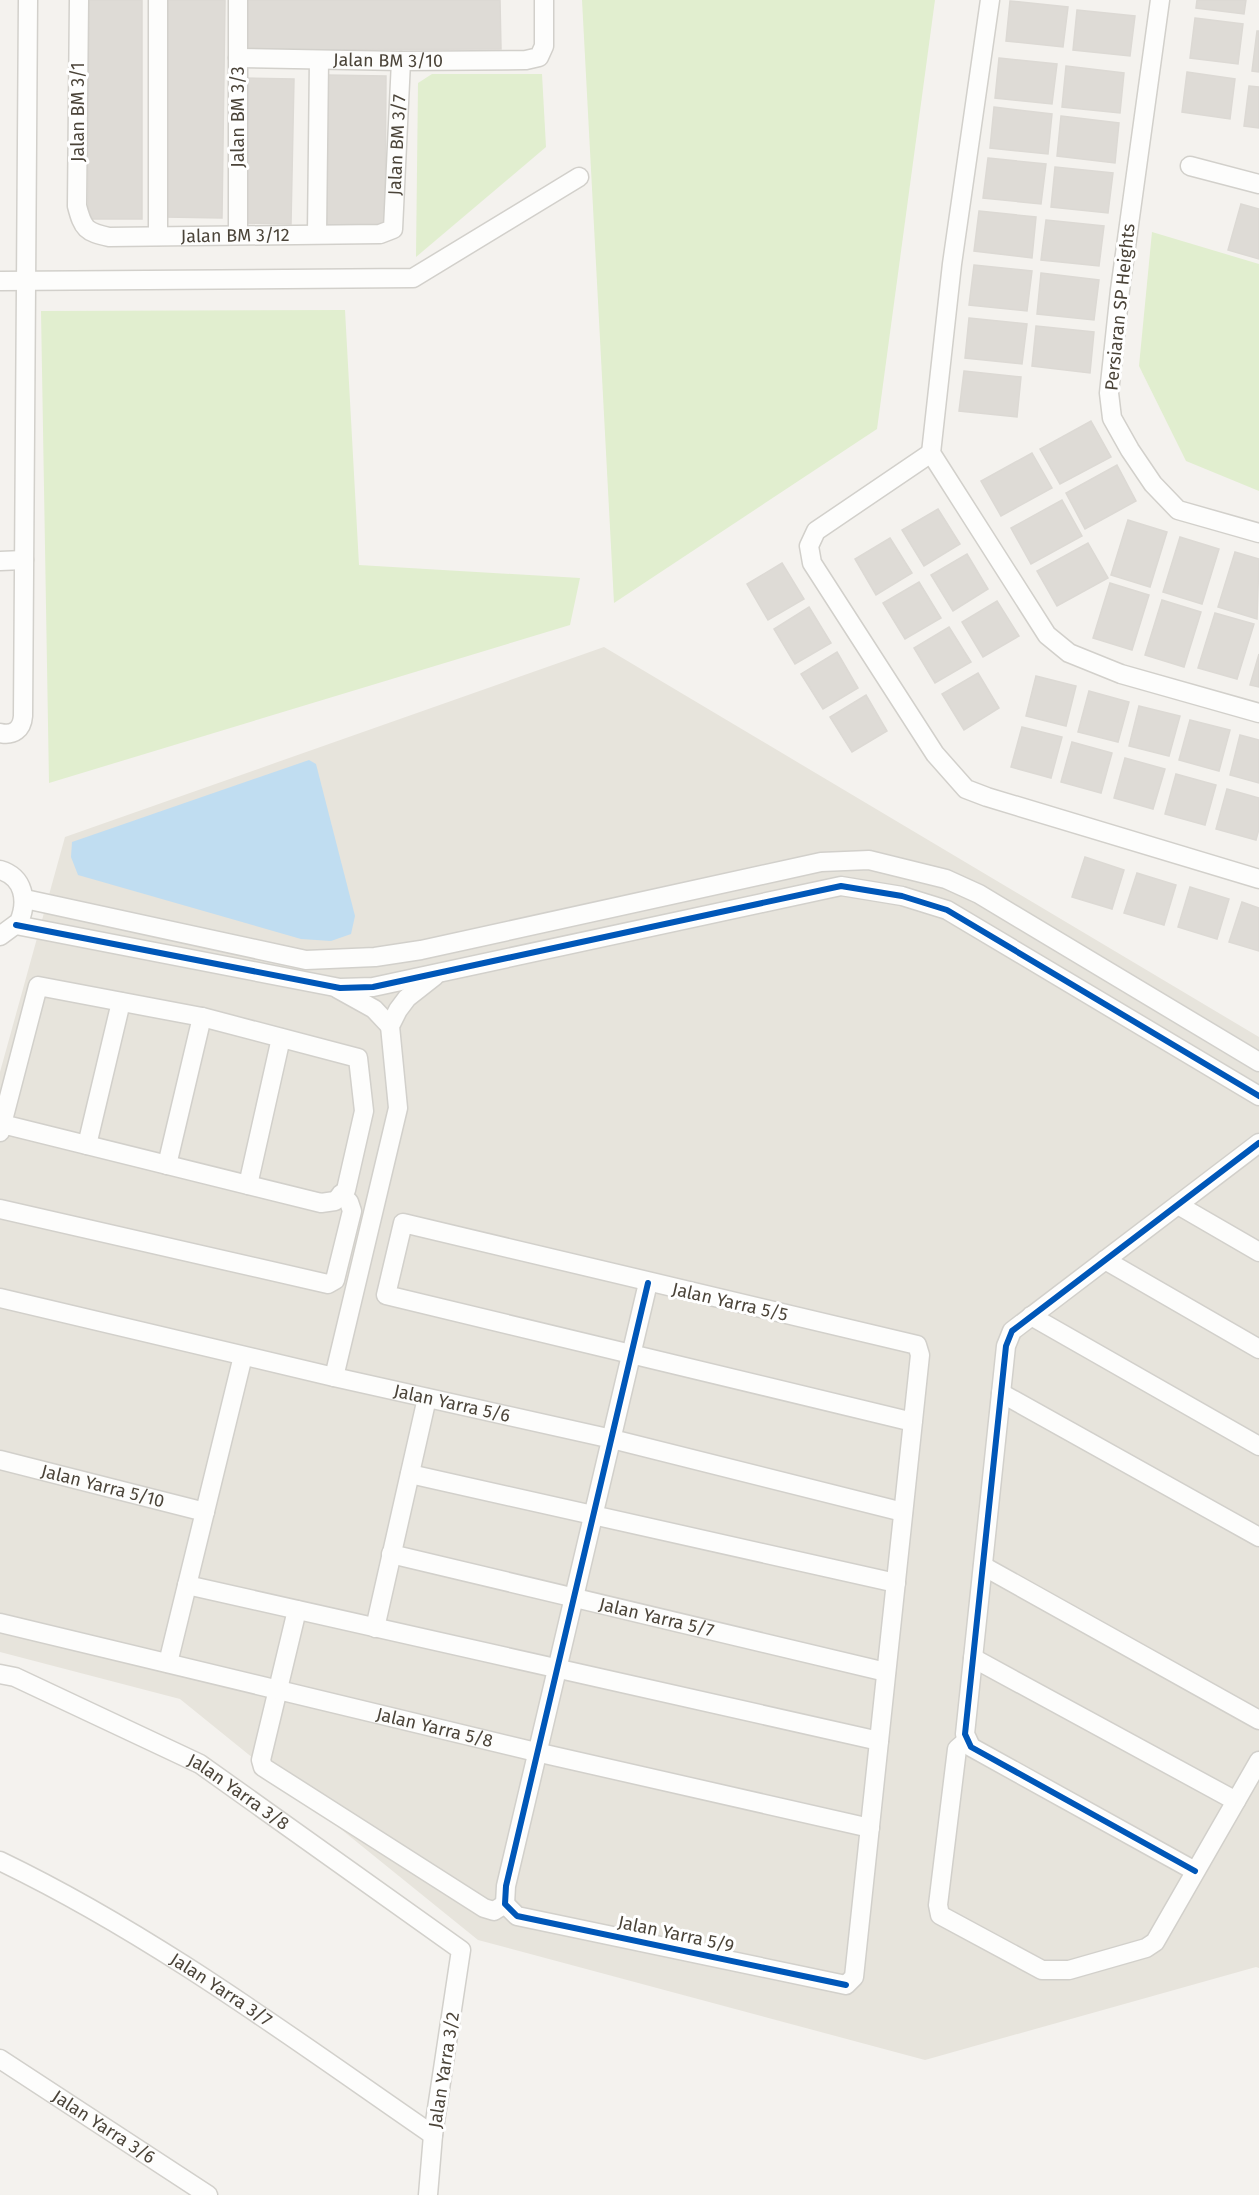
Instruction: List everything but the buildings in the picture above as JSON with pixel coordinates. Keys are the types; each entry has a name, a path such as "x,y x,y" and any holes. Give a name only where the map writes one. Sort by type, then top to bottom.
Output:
{"street":[{"path":"0,733 10,734 22,724 28,281 28,0"},
{"name":"Jalan BM 3/1","path":"79,0 77,206 82,224"},
{"path":"159,0 159,236"},
{"name":"Jalan BM 3/3","path":"238,0 238,234"},
{"name":"Jalan BM 3/10","path":"238,58 401,61 526,60 539,57 544,46 544,0"},
{"path":"990,0 952,264 930,453 1047,635 1069,653 1120,674 1259,713"},
{"name":"Persiaran SP Heights","path":"1160,0 1120,290 1109,393 1112,418 1153,484 1178,510 1259,534"},
{"path":"317,233 319,60"},
{"name":"Jalan BM 3/7","path":"393,229 401,61"},
{"path":"1190,166 1259,184"},
{"path":"0,281 412,278 579,177"},
{"name":"Jalan BM 3/12","path":"82,224 90,233 109,237 380,234 393,229"},
{"path":"930,453 816,531 809,546 812,563 936,754 966,789 1259,879"},
{"path":"0,561 24,560"},
{"path":"25,899 306,960 375,957 421,950 821,862 869,860 946,879 979,894 1259,1062"},
{"path":"0,870 15,878 25,899 24,911 16,925 0,936"},
{"path":"16,925 333,987 373,987 841,886 902,896 947,910 1259,1096"},
{"path":"334,1377 398,1108 390,1026 407,998 439,974"},
{"path":"38,986 121,1002 202,1017 358,1058 364,1111 346,1190 335,1201 321,1203 87,1145 1,1128 38,986"},
{"path":"333,987 374,1009 390,1026"},
{"path":"87,1145 121,1002"},
{"path":"167,1165 202,1017"},
{"path":"248,1185 281,1038"},
{"path":"1256,1149 1031,1316 1012,1331 1009,1338 982,1566 966,1741 957,1749 938,1905 940,1915 1042,1970 1069,1970 1146,1948 1155,1942 1259,1761"},
{"path":"0,1209 328,1284 335,1280 352,1211 349,1202 341,1194"},
{"path":"1178,1205 1259,1252"},
{"name":"Jalan Yarra 5/5","path":"632,1354 386,1295 404,1223 648,1283 917,1345 920,1354 913,1422"},
{"path":"1105,1260 1259,1349"},
{"path":"297,1610 261,1760 262,1767 484,1908 494,1911 505,1904 506,1886 536,1752 648,1283"},
{"name":"Jalan Yarra 5/6","path":"0,1298 334,1377 612,1439 903,1512"},
{"path":"1031,1316 1259,1446"},
{"path":"632,1354 913,1422 870,1828"},
{"path":"168,1663 243,1356"},
{"path":"1001,1393 1259,1537"},
{"path":"375,1628 427,1398"},
{"name":"Jalan Yarra 5/10","path":"0,1460 205,1512"},
{"path":"410,1474 896,1583"},
{"name":"Jalan Yarra 5/7","path":"392,1554 886,1672"},
{"path":"982,1566 1259,1720"},
{"path":"188,1585 879,1742"},
{"name":"Jalan Yarra 5/8","path":"0,1623 536,1752 870,1828"},
{"path":"973,1658 1236,1801"},
{"name":"Jalan Yarra 3/8","path":"0,1674 15,1677 200,1764 457,1946"},
{"path":"966,1741 971,1747 1195,1871"},
{"name":"Jalan Yarra 5/9","path":"505,1904 518,1916 846,1984 854,1977 870,1828"},
{"name":"Jalan Yarra 3/7","path":"0,1861 56,1888 162,1950 433,2135"},
{"name":"Jalan Yarra 3/2","path":"428,2195 433,2135 462,1956 457,1946"},
{"name":"Jalan Yarra 3/6","path":"0,2059 208,2195"}],"shaded area":[{"path":"604,647 1259,1037 1259,1968 925,2060 478,1940 180,1699 0,1652 0,1072 65,837"}],"green space":[{"path":"582,0 935,0 877,429 614,603"},
{"path":"432,74 542,74 546,147 416,257 418,83"},
{"path":"1152,232 1259,264 1259,491 1186,461 1139,366"},
{"path":"345,310 359,565 580,578 570,625 49,783 41,311"}],"water":[{"path":"309,760 316,764 355,916 351,934 331,941 301,939 78,875 71,857 72,842"}],"cycle path":[{"path":"16,925 340,988 373,987 841,886 902,896 947,910 1259,1096"},
{"path":"1195,1871 971,1747 965,1734 1006,1346 1012,1331 1259,1143"},
{"path":"648,1283 506,1886 505,1904 517,1916 846,1985"}]}
